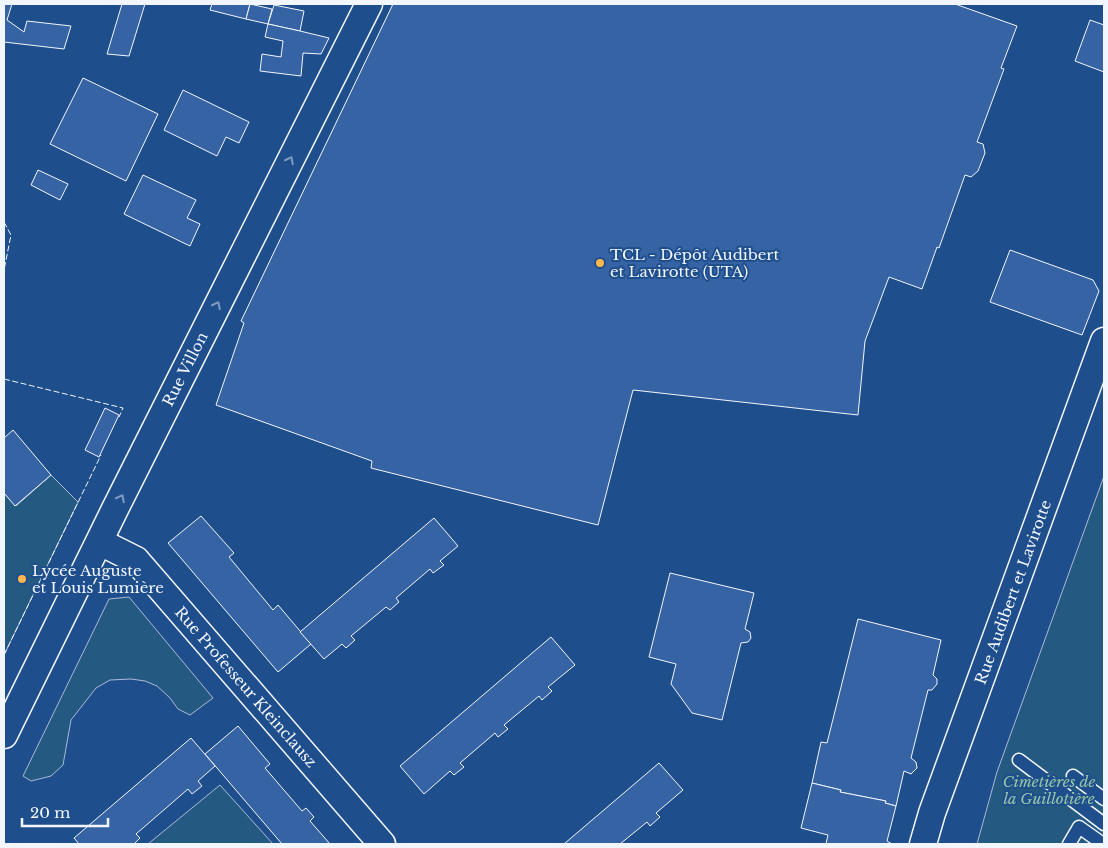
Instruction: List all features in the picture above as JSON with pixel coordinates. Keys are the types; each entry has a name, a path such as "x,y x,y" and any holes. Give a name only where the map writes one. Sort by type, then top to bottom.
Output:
{"street":[{"name":"Rue Villon","path":"4,735 369,4"},
{"name":"Rue Audibert et Lavirotte","path":"924,844 932,813 1104,341"},
{"name":"Rue Professeur Kleinclausz","path":"100,542 136,560 382,844"}],"lane":[{"path":"1019,760 1104,824"},
{"path":"1073,776 1103,797"},
{"path":"1069,844 1079,827 1103,844"}],"green space":[{"path":"51,475 78,502 4,655 4,493 16,506"},
{"name":"Cimetières de la Guillotière","path":"1104,476 1104,844 977,844 997,772"},
{"path":"129,597 213,698 190,715 178,709 170,698 157,686 145,681 131,679 110,680 96,688 71,720 63,765 51,776 31,781 23,776 109,599"},
{"path":"220,785 273,844 148,844"}],"building":[{"path":"4,4 12,4 7,20 24,32 27,21 71,26 64,49 4,42"},
{"path":"122,4 145,4 129,56 107,54"},
{"path":"212,4 250,4 246,19 210,10"},
{"path":"250,4 272,9 268,24 246,19"},
{"name":"TCL - Dépôt Audibert et Lavirotte (UTA)","path":"393,4 955,4 1017,26 1001,68 1004,69 977,142 983,144 985,153 978,171 971,177 965,175 922,289 889,277 865,341 858,415 633,390 598,525 371,468 372,461 216,405 244,323 241,321"},
{"path":"274,5 304,11 300,31 268,24"},
{"path":"1090,20 1104,25 1104,72 1075,61"},
{"path":"268,24 329,38 321,54 303,53 301,76 260,71 262,54 281,57 283,41 265,37"},
{"path":"83,78 158,114 126,181 50,144"},
{"path":"183,90 249,122 239,143 226,137 217,156 164,130"},
{"path":"38,170 68,184 60,200 31,185"},
{"path":"143,175 196,200 187,218 200,224 190,246 124,214"},
{"path":"1010,250 1093,280 1099,291 1082,335 990,302"},
{"path":"105,408 119,415 99,457 85,450"},
{"path":"13,430 51,475 15,506 4,493 4,438"},
{"path":"201,516 234,553 229,557 273,610 278,605 311,644 278,672 168,543"},
{"path":"434,518 458,546 440,561 444,565 433,573 430,569 396,598 399,602 390,610 386,607 351,636 355,640 346,648 342,644 324,659 300,632"},
{"path":"670,573 754,593 745,629 750,632 751,638 748,642 741,643 722,720 692,713 671,684 676,664 649,657"},
{"path":"858,619 941,640 933,675 937,679 937,684 932,690 928,690 911,758 916,762 917,768 911,774 904,771 896,806 885,803 886,801 840,792 841,790 812,783 821,742 827,743"},
{"path":"551,637 575,665 548,687 552,691 542,700 539,696 504,725 508,729 498,737 495,733 460,763 464,767 454,775 450,771 424,794 400,766"},
{"path":"238,726 270,764 265,768 302,811 306,808 314,817 310,821 330,844 282,844 205,754"},
{"path":"191,738 215,766 198,781 202,786 192,794 188,789 136,834 140,838 134,844 79,844 74,838"},
{"path":"659,763 683,790 656,813 660,817 650,826 647,822 620,844 564,844"},
{"path":"812,783 841,790 840,792 886,801 885,803 896,806 887,841 892,844 826,844 828,835 801,828"}],"fence":[{"path":"4,222 11,235 4,270"},
{"path":"4,379 123,408 119,417"},
{"path":"4,655 101,455"}],"place":[{"name":"TCL - Dépôt Audibert et Lavirotte (UTA)","path":"600,263"},
{"name":"Lycée Auguste et Louis Lumière","path":"22,579"}]}
